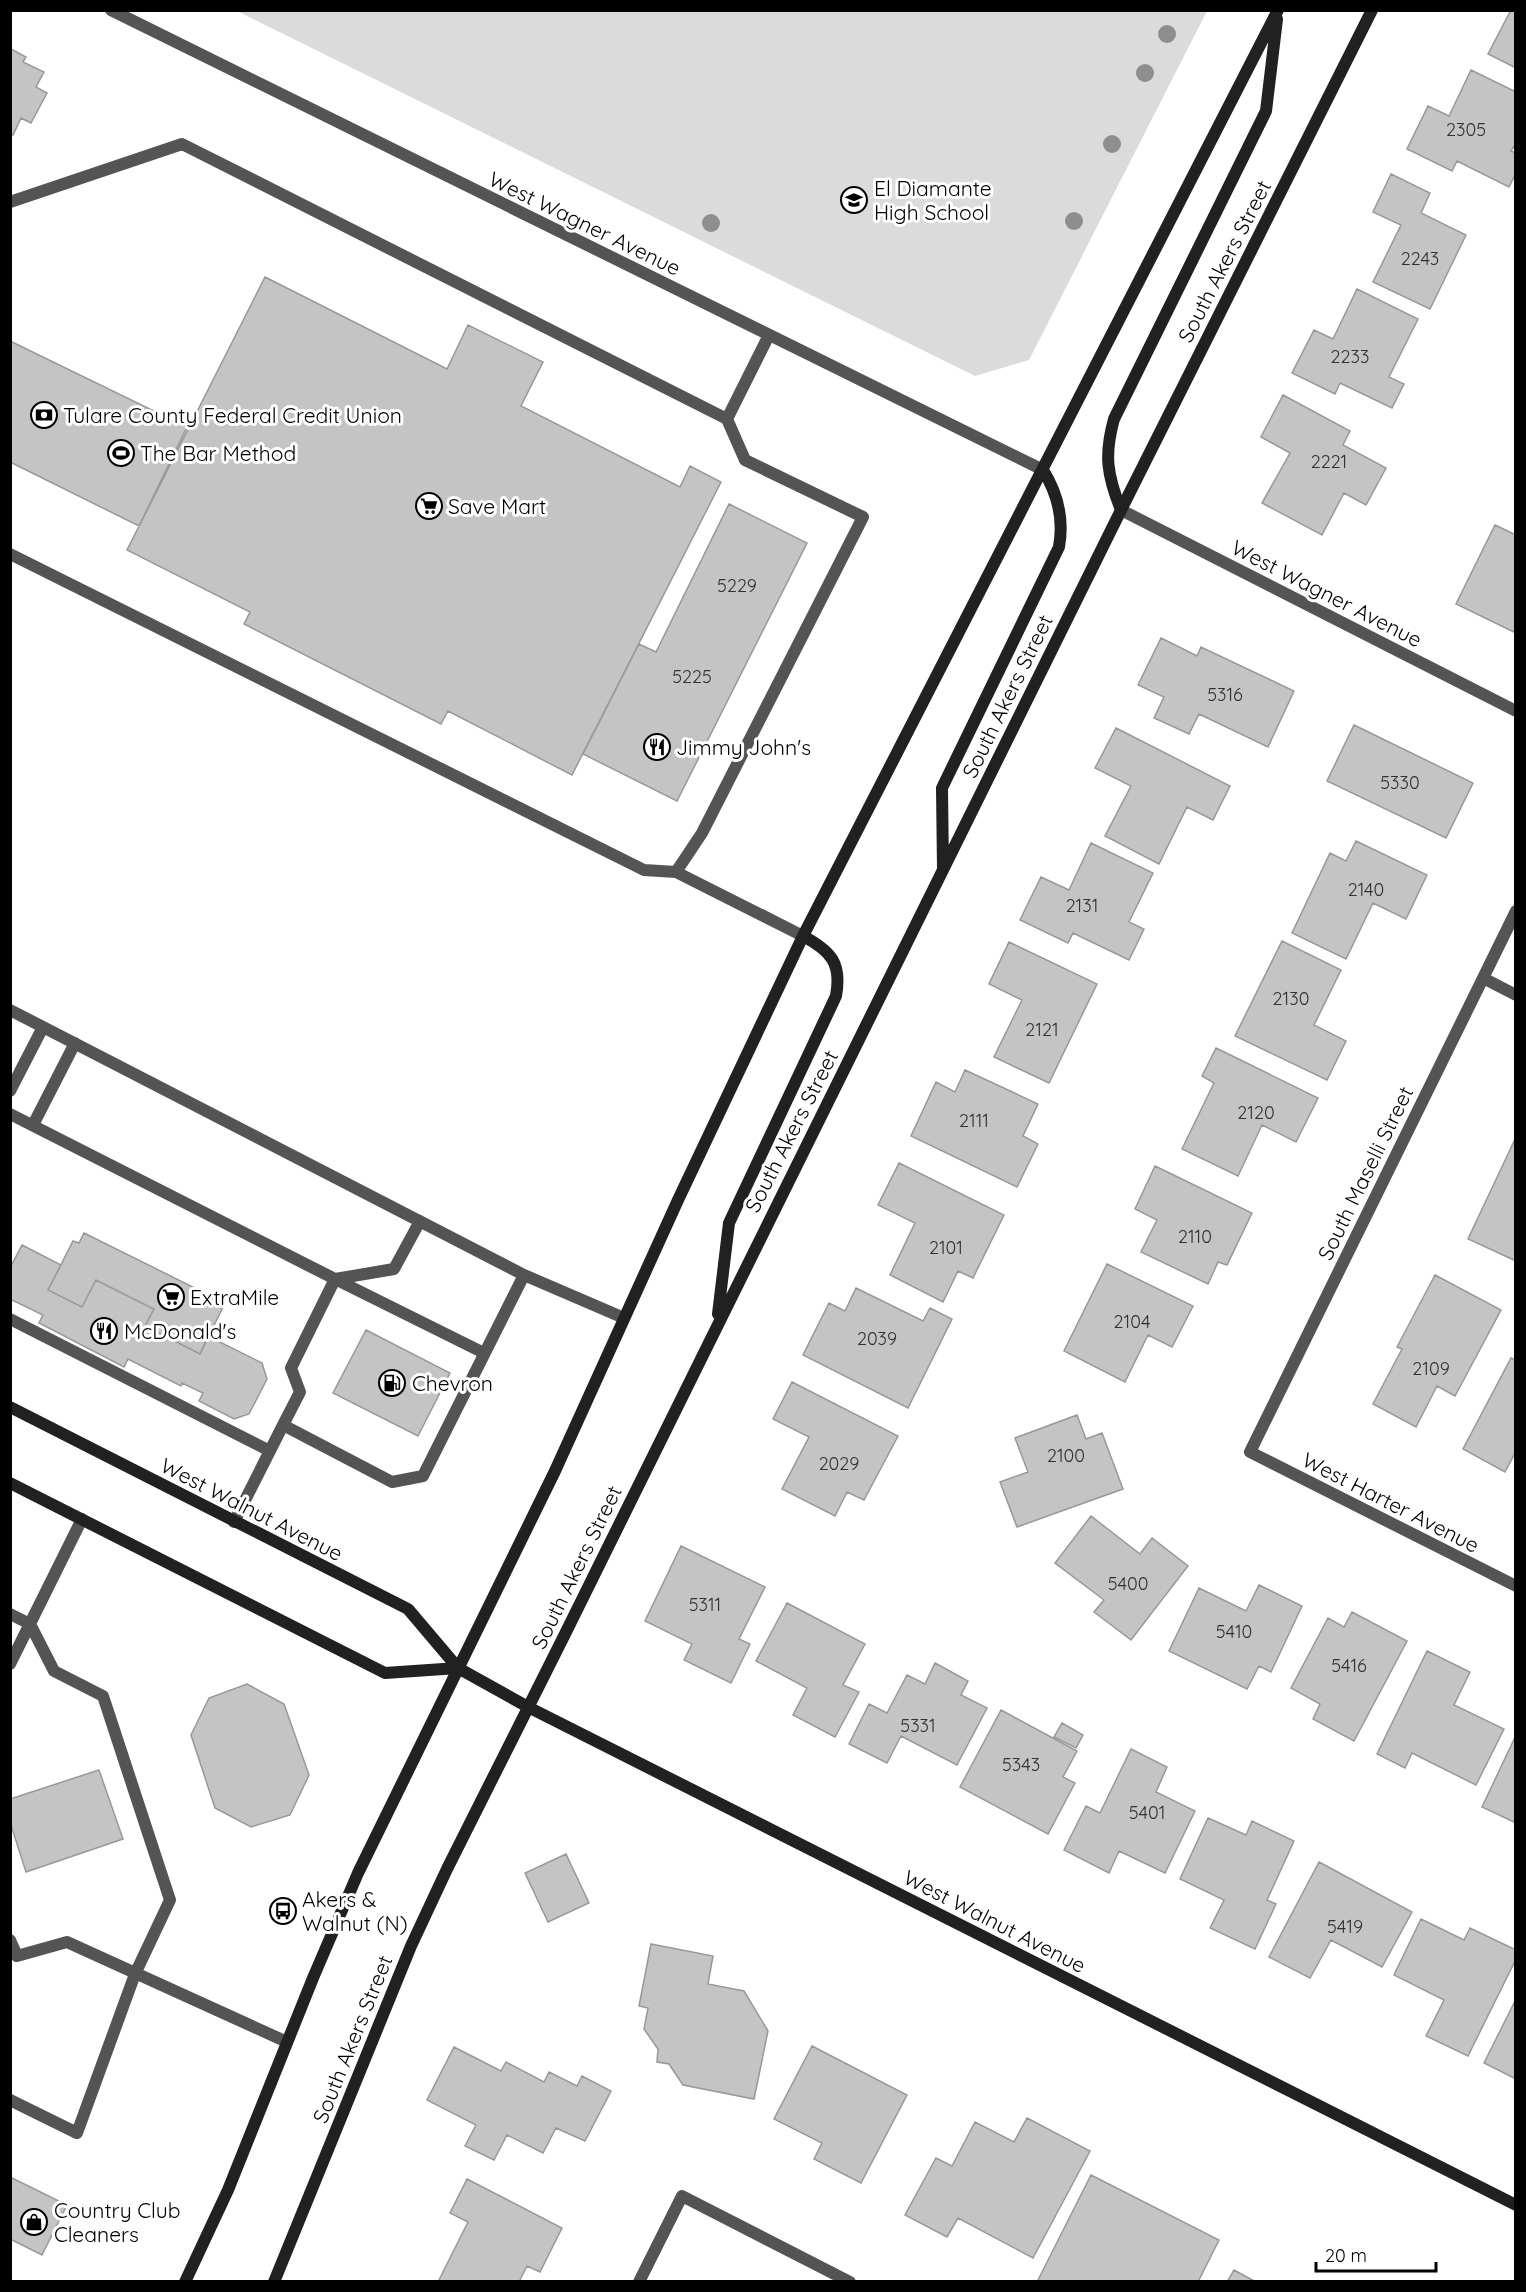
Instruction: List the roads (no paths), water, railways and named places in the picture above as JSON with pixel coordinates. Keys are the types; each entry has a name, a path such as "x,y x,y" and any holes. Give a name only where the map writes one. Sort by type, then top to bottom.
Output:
{"main road":[{"name":"South Akers Street","path":"274,2282 415,1937 490,1779 528,1707 1121,510 1372,10"},
{"path":"1121,510 1107,466 1109,435 1114,419 1266,111 1278,11"},
{"path":"185,2282 228,2190 358,1872 555,1471 803,936 1278,11"},
{"path":"943,871 942,788 1059,547 1060,511 1054,491 1042,470"},
{"path":"717,1323 729,1223 836,996 838,977 834,960 822,946 803,936"},
{"name":"West Walnut Avenue","path":"10,1407 408,1610 458,1668 528,1707 1515,2205"},
{"path":"10,1484 385,1672 458,1668"}],"street":[{"name":"West Wagner Avenue","path":"111,10 1042,470"},
{"path":"10,202 182,144 727,419 745,460 863,517 702,833 676,872"},
{"path":"727,419 769,335"},
{"name":"West Wagner Avenue","path":"1121,510 1515,711"},
{"path":"10,554 644,870 676,872 803,936"},
{"name":"South Maselli Street","path":"1250,1452 1515,911"},
{"path":"1483,978 1515,995"},
{"path":"10,1010 524,1275 624,1318"},
{"path":"10,1091 43,1027"},
{"path":"33,1125 75,1043"},
{"path":"10,1114 484,1353"},
{"path":"335,1279 394,1269 420,1221"},
{"path":"284,1425 392,1482 423,1476 524,1275"},
{"path":"234,1522 300,1392 291,1368 335,1279"},
{"path":"10,1319 270,1451"},
{"name":"West Harter Avenue","path":"1250,1452 1515,1586"},
{"path":"10,1664 82,1519"},
{"path":"10,1614 30,1624 54,1671 103,1696 170,1900 135,1974 77,2133 10,2100"},
{"path":"10,1940 17,1956"},
{"path":"10,1968 17,1956 67,1942 287,2042"},
{"path":"639,2282 682,2196 850,2282"}],"place":[{"name":"El Diamante High School","path":"854,200"},
{"name":"Tulare County Federal Credit Union","path":"44,415"},
{"name":"The Bar Method","path":"121,453"},
{"name":"Save Mart","path":"429,506"},
{"name":"Jimmy John's","path":"657,747"},
{"name":"ExtraMile","path":"171,1297"},
{"name":"McDonald's","path":"104,1331"},
{"name":"Chevron","path":"392,1383"},
{"name":"Akers & Walnut (N)","path":"283,1911"},
{"name":"Country Club Cleaners","path":"34,2222"}]}
